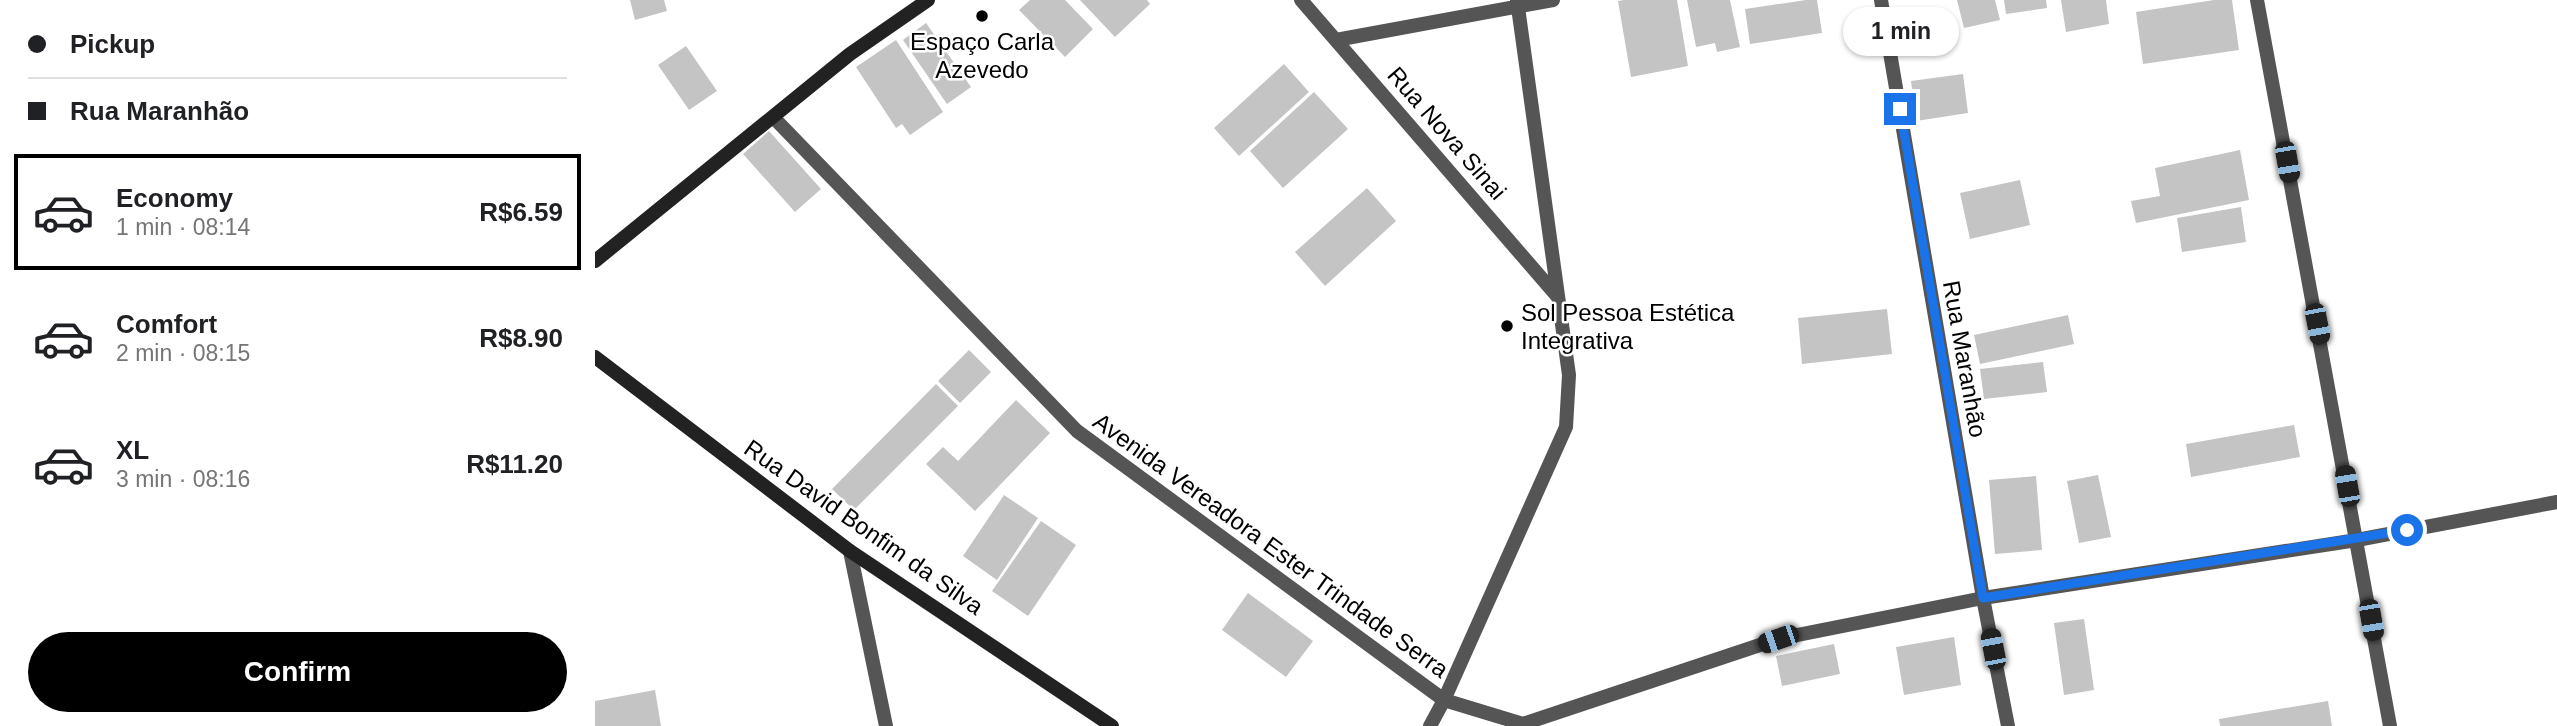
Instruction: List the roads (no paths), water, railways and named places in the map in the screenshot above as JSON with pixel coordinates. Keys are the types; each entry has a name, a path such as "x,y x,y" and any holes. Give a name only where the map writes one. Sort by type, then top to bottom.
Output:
{"street":[{"path":"595,261 850,54 928,0"},
{"name":"Rua Nova Sinai","path":"1301,0 1558,297"},
{"path":"1336,40 1518,4 1553,0"},
{"name":"Rua Maranhão","path":"1881,0 1983,598 2008,726"},
{"path":"2257,0 2390,726"},
{"path":"1430,726 1566,427 1569,374 1518,4"},
{"name":"Avenida Vereadora Ester Trindade Serra","path":"774,118 1077,431 1444,700 1523,724 1778,639 1983,598 2357,540 2557,502"},
{"name":"Rua David Bonfim da Silva","path":"595,358 850,551 1112,726"},
{"path":"850,551 887,726"}],"place":[{"name":"Espaço Carla Azevedo","path":"982,16"},
{"name":"Sol Pessoa Estética Integrativa","path":"1507,326"}]}
